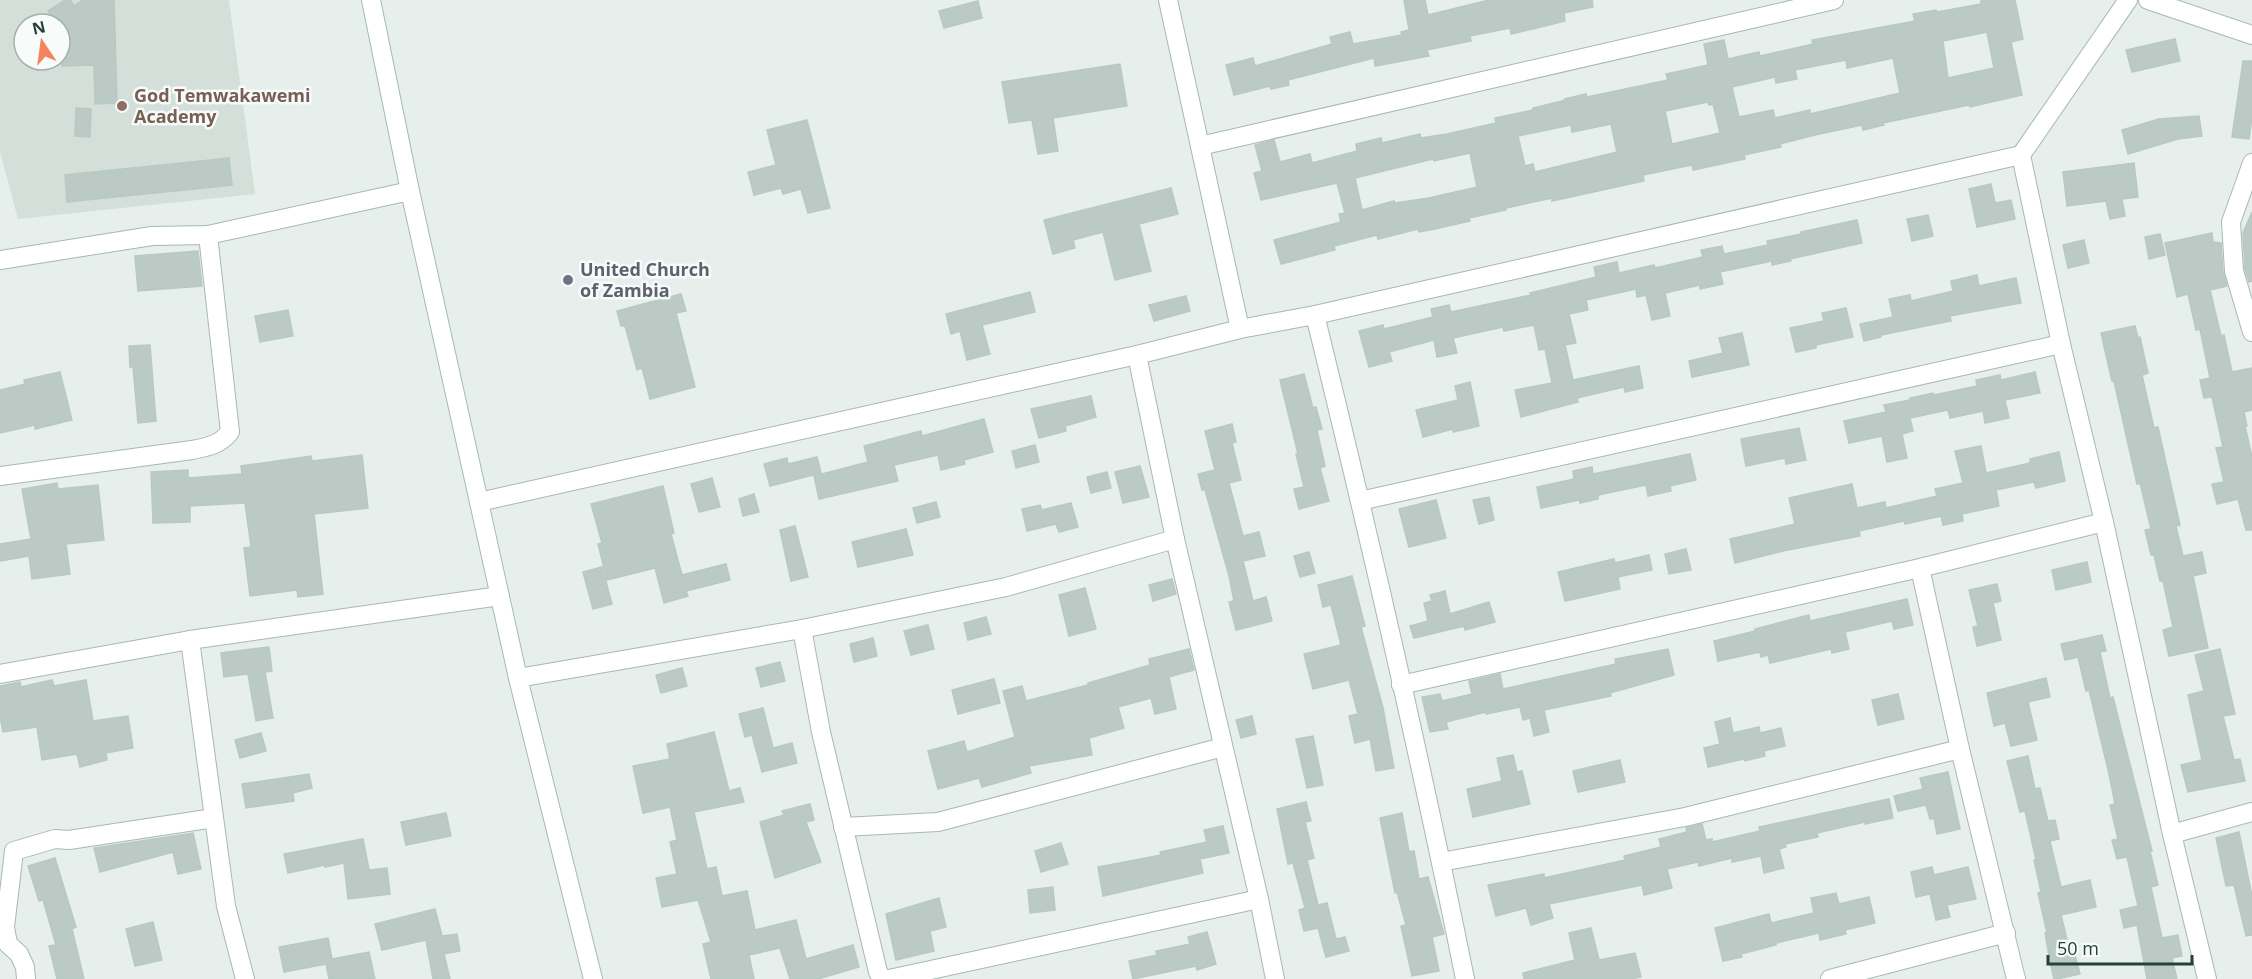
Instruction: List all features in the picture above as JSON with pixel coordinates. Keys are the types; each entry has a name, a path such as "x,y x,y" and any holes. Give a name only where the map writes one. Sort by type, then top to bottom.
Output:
{"street":[{"path":"371,0 478,502 518,678 593,979"},
{"path":"1168,0 1240,328"},
{"path":"1200,146 1834,0"},
{"path":"478,502 1137,355 1240,328 1315,315 2021,156 2128,0"},
{"path":"2148,0 2252,35"},
{"path":"2021,156 2061,344 2104,522 2172,834 2207,979"},
{"path":"2252,162 2231,222 2234,271 2252,332"},
{"path":"0,260 152,236 208,235 410,191"},
{"path":"0,476 192,450 224,440 230,432 208,235"},
{"path":"1315,315 1442,862 1465,979"},
{"path":"1360,501 2061,344"},
{"path":"1137,355 1175,539 1259,899 1275,979"},
{"path":"1401,685 1920,568 2104,522"},
{"path":"518,678 802,629 1006,587 1175,539"},
{"path":"1920,568 1960,749 2016,979"},
{"path":"0,674 190,640 500,596"},
{"path":"802,629 821,732 878,972 882,979"},
{"path":"190,640 226,906 245,979"},
{"path":"843,827 938,822 1223,747"},
{"path":"1442,862 1685,817 1960,749"},
{"path":"2172,834 2252,812"},
{"path":"26,979 25,967 19,954 8,944 5,927 14,851 55,839 69,840 214,818"},
{"path":"889,979 1259,899"},
{"path":"1830,979 2006,933"}],"shaded area":[{"name":"God Temwakawemi Academy","path":"0,0 229,0 255,194 18,219 0,152"}],"building":[{"path":"65,0 70,0 74,6 83,0 114,0 117,103 95,104 94,65 72,66 72,12 48,11"},
{"path":"1404,0 1425,0 1428,15 1489,0 1592,0 1593,7 1564,13 1565,21 1537,28 1511,34 1510,28 1470,36 1471,41 1427,50 1429,56 1375,66 1374,58 1288,80 1289,85 1271,89 1270,86 1234,95 1226,65 1253,58 1255,66 1332,44 1330,37 1350,32 1353,44 1402,35 1401,32 1409,30"},
{"path":"1981,0 2015,0 2023,39 2011,42 2022,95 1883,123 1884,125 1863,130 1862,125 1815,135 1780,144 1781,147 1744,155 1745,159 1693,170 1692,165 1643,175 1644,181 1552,201 1552,198 1506,208 1506,210 1469,218 1470,221 1435,229 1419,232 1418,229 1378,239 1377,235 1334,246 1335,250 1281,264 1274,240 1341,222 1339,214 1345,213 1337,183 1261,200 1254,173 1262,171 1255,145 1274,140 1280,162 1310,154 1312,163 1357,151 1356,144 1381,138 1382,143 1420,134 1421,138 1447,134 1496,123 1495,118 1533,110 1533,108 1565,99 1586,94 1587,97 1668,80 1666,74 1708,65 1704,44 1724,40 1728,59 1759,52 1760,56 1813,44 1812,40 1915,21 1913,14 1981,4","holes":["1987,32 1994,68 1948,78 1943,41","1893,58 1900,93 1810,114 1810,110 1775,118 1773,110 1739,117 1732,87 1775,77 1776,83 1797,79 1795,70 1846,60 1847,68","1708,102 1709,105 1713,104 1720,133 1672,144 1665,111","1611,124 1617,152 1535,172 1533,164 1525,166 1518,136 1571,125 1572,132","1470,153 1477,187 1429,198 1395,203 1394,201 1362,210 1355,178 1433,159 1434,161"]},
{"path":"978,1 982,18 944,28 939,11"},
{"path":"2175,39 2180,61 2132,72 2126,50"},
{"path":"2243,61 2252,61 2252,118 2249,139 2232,137"},
{"path":"1120,64 1127,106 1053,118 1058,151 1038,154 1032,120 1009,123 1002,82"},
{"path":"76,108 91,109 90,137 75,136"},
{"path":"2199,116 2202,136 2178,139 2128,154 2122,130 2159,119"},
{"path":"807,120 830,208 808,213 801,189 783,194 781,188 754,195 748,172 776,165 767,130"},
{"path":"229,158 232,185 67,202 65,175"},
{"path":"2134,163 2138,197 2122,199 2125,216 2110,219 2106,201 2067,206 2063,172"},
{"path":"1991,184 1995,203 2011,200 2015,219 1977,227 1969,189"},
{"path":"1171,188 1178,214 1139,224 1151,271 1115,280 1103,232 1073,240 1075,248 1053,254 1044,220"},
{"path":"2252,212 2252,281 2249,282 2245,269 2243,233"},
{"path":"1928,215 1933,236 1912,241 1907,219"},
{"path":"1857,220 1862,243 1772,265 1772,261 1720,272 1723,284 1700,289 1700,285 1665,293 1670,316 1652,320 1646,295 1637,297 1636,289 1586,300 1588,310 1569,314 1576,343 1565,345 1573,380 1639,366 1643,388 1625,392 1624,387 1577,398 1578,402 1521,417 1515,390 1552,383 1545,349 1539,350 1534,325 1504,331 1503,327 1453,338 1457,353 1437,357 1434,340 1389,352 1392,361 1369,367 1359,331 1383,325 1384,329 1433,317 1431,309 1449,305 1451,312 1531,295 1530,293 1596,277 1594,267 1617,262 1619,273 1654,265 1655,268 1703,257 1701,250 1722,246 1724,254 1768,245 1767,241 1801,234 1801,232"},
{"path":"2212,233 2213,242 2221,243 2223,272 2227,286 2210,290 2221,336 2224,335 2232,372 2252,368 2252,410 2244,412 2252,457 2252,530 2246,530 2238,499 2217,504 2212,484 2224,482 2216,448 2223,447 2212,397 2204,398 2200,380 2210,378 2200,329 2196,330 2188,294 2177,297 2165,243"},
{"path":"2160,234 2165,255 2149,259 2145,237"},
{"path":"2084,240 2089,263 2068,268 2063,245"},
{"path":"198,251 202,286 138,291 135,256"},
{"path":"1977,275 1979,286 2016,278 2021,303 1950,316 1951,321 1881,335 1881,337 1864,341 1860,324 1893,317 1889,299 1910,295 1911,301 1953,291 1951,281"},
{"path":"1030,292 1035,312 982,325 990,354 967,360 960,331 951,334 946,314"},
{"path":"681,294 686,311 676,313 695,387 650,399 642,368 637,370 625,326 621,326 617,311"},
{"path":"1186,296 1190,311 1154,321 1149,305"},
{"path":"1846,308 1853,337 1796,352 1790,328 1824,321 1822,313"},
{"path":"288,310 293,336 260,342 255,316"},
{"path":"2135,326 2138,338 2140,337 2148,373 2142,375 2154,428 2158,427 2180,525 2176,526 2183,556 2202,552 2206,573 2193,576 2208,648 2169,656 2163,630 2173,627 2163,581 2160,581 2154,555 2151,555 2145,530 2151,529 2140,483 2137,484 2101,333"},
{"path":"1742,333 1749,365 1692,377 1689,361 1723,353 1719,338"},
{"path":"150,345 156,421 138,423 129,346"},
{"path":"60,372 72,420 35,429 35,425 0,433 0,390 25,384 24,380"},
{"path":"2035,372 2040,393 2005,400 2009,418 1985,423 1983,411 1950,418 1948,410 1910,418 1913,431 1902,434 1907,458 1887,462 1882,436 1849,443 1844,421 1886,412 1884,405 1933,393 1934,395 1977,386 1976,380 2000,375 2001,380"},
{"path":"1304,374 1313,408 1316,407 1322,429 1317,430 1325,466 1320,468 1329,501 1299,509 1294,489 1304,487 1280,380"},
{"path":"1470,382 1479,426 1453,432 1453,429 1423,437 1416,410 1458,400 1455,386"},
{"path":"1091,396 1096,417 1065,426 1066,431 1039,438 1031,409"},
{"path":"984,419 993,452 964,460 965,464 941,470 938,455 894,465 898,481 819,499 814,476 868,462 864,446 921,431 922,436"},
{"path":"1232,424 1236,442 1232,443 1241,480 1229,483 1243,536 1259,532 1265,556 1243,561 1253,601 1266,597 1272,621 1236,630 1229,602 1234,601 1229,576 1205,490 1202,490 1198,474 1215,470 1205,431"},
{"path":"1799,428 1806,460 1786,464 1785,458 1746,466 1741,439"},
{"path":"1035,445 1039,462 1016,468 1012,451"},
{"path":"1981,446 1986,473 2030,463 2030,459 2059,452 2065,481 2036,488 2034,482 1996,490 1999,506 1962,514 1963,521 1943,525 1941,516 1905,524 1904,521 1859,531 1860,536 1735,563 1730,539 1795,524 1789,498 1852,484 1857,508 1885,502 1886,508 1937,496 1935,489 1963,483 1955,451"},
{"path":"1690,454 1696,480 1670,486 1671,491 1648,496 1646,485 1598,495 1598,499 1580,503 1579,500 1541,508 1537,487 1574,479 1573,471 1592,467 1593,474"},
{"path":"362,455 368,508 314,514 323,594 298,597 297,590 250,596 244,548 251,547 245,503 190,506 190,522 153,523 151,472 188,470 188,478 242,474 241,466 311,456 312,461"},
{"path":"817,457 821,473 770,486 764,464 787,458 788,464"},
{"path":"1140,466 1149,497 1123,503 1115,472"},
{"path":"1107,472 1111,488 1091,493 1087,477"},
{"path":"712,478 720,507 699,512 691,484"},
{"path":"57,483 58,489 98,485 104,540 66,544 70,574 32,579 29,556 0,561 0,544 31,539 22,489"},
{"path":"663,486 674,533 671,534 682,575 726,564 730,580 686,591 688,596 664,603 655,568 607,580 598,544 602,543 591,504"},
{"path":"754,494 759,512 743,516 739,499"},
{"path":"1489,497 1494,520 1479,524 1473,500"},
{"path":"1436,500 1446,538 1409,547 1399,509"},
{"path":"936,502 940,517 917,523 913,508"},
{"path":"1071,503 1078,527 1059,532 1056,524 1027,531 1022,509 1040,505 1042,510"},
{"path":"795,526 808,577 791,581 780,530"},
{"path":"906,529 913,555 858,567 852,542"},
{"path":"1686,549 1691,570 1669,574 1665,554"},
{"path":"1309,552 1315,573 1300,577 1294,556"},
{"path":"1649,555 1652,570 1618,577 1620,589 1565,601 1558,572 1614,559 1615,563"},
{"path":"2087,562 2091,582 2056,590 2052,570"},
{"path":"602,567 612,604 593,609 583,572"},
{"path":"1352,576 1365,626 1361,627 1383,708 1394,768 1376,771 1370,739 1355,743 1349,716 1358,714 1349,680 1313,689 1304,654 1341,645 1331,605 1323,607 1318,585"},
{"path":"1172,579 1176,594 1153,601 1149,585"},
{"path":"1997,584 2001,601 1993,603 2001,640 1977,646 1973,627 1978,626 1969,590"},
{"path":"1085,588 1096,629 1069,636 1059,595"},
{"path":"1445,591 1450,614 1489,602 1495,622 1465,630 1464,626 1414,638 1410,626 1428,621 1424,603 1432,601 1430,595"},
{"path":"1907,599 1913,625 1894,629 1892,621 1845,632 1849,649 1832,653 1831,649 1770,663 1768,655 1761,657 1760,652 1718,661 1714,641 1809,615 1810,621"},
{"path":"986,617 991,634 968,640 964,623"},
{"path":"928,625 934,649 911,655 904,631"},
{"path":"2102,635 2106,651 2100,652 2110,698 2113,697 2152,851 2150,851 2158,885 2151,887 2162,938 2178,935 2182,956 2172,958 2177,979 2147,979 2137,925 2124,928 2120,910 2138,906 2127,857 2117,859 2112,840 2118,839 2110,805 2115,804 2109,774 2089,690 2086,691 2078,657 2065,660 2061,644"},
{"path":"873,638 877,656 854,662 850,644"},
{"path":"269,647 272,671 265,672 273,718 256,721 248,674 224,677 221,653"},
{"path":"1189,649 1194,670 1169,677 1176,709 1155,714 1151,698 1118,707 1124,728 1089,738 1092,755 1029,766 1031,773 982,787 979,778 938,789 928,751 964,741 967,752 1015,737 1003,691 1022,686 1026,701 1088,685 1088,683 1150,665 1149,659"},
{"path":"1668,649 1674,675 1610,693 1611,696 1544,710 1549,732 1534,736 1530,718 1523,720 1520,707 1486,714 1486,712 1446,722 1448,729 1430,732 1422,697 1440,694 1442,701 1472,694 1469,681 1500,674 1503,689 1616,664 1615,659"},
{"path":"2220,649 2235,714 2223,716 2234,760 2240,759 2245,781 2188,792 2181,765 2202,760 2188,695 2204,691 2195,655"},
{"path":"780,662 785,681 761,687 756,668"},
{"path":"682,668 687,686 661,693 656,675"},
{"path":"2046,678 2050,697 2028,702 2037,740 2011,746 2005,723 1994,726 1987,693"},
{"path":"994,679 1000,703 958,714 952,690"},
{"path":"52,680 54,686 86,680 93,721 128,716 133,748 106,753 107,760 80,767 77,754 42,760 37,727 3,732 0,716 0,686 20,682 21,687"},
{"path":"1898,694 1904,719 1878,725 1872,700"},
{"path":"763,708 773,748 792,743 797,763 762,772 752,735 745,737 739,714"},
{"path":"1252,716 1256,734 1241,738 1236,720"},
{"path":"1730,718 1733,733 1759,727 1760,733 1781,728 1785,746 1764,751 1765,756 1708,767 1704,748 1720,744 1715,722"},
{"path":"714,732 729,791 740,788 744,802 694,812 707,869 716,867 722,896 747,891 755,930 796,920 806,959 853,945 859,967 818,979 790,979 780,948 749,955 754,979 711,979 703,944 711,942 698,900 662,907 656,878 677,874 670,842 677,840 670,807 643,813 633,766 670,759 667,744"},
{"path":"261,733 266,751 240,758 235,740"},
{"path":"1313,736 1323,785 1307,788 1296,739"},
{"path":"1513,755 1517,772 1522,771 1530,804 1473,817 1467,789 1502,781 1497,758"},
{"path":"2028,756 2035,789 2040,788 2048,821 2055,820 2059,839 2050,841 2061,887 2090,880 2096,907 2061,915 2071,956 2075,955 2080,974 2057,979 2054,979 2050,961 2045,933 2047,933 2038,893 2041,892 2034,860 2036,860 2025,811 2020,812 2007,761"},
{"path":"1620,760 1625,782 1578,792 1573,771"},
{"path":"1948,772 1960,829 1937,834 1934,818 1930,819 1926,805 1898,811 1894,796 1923,789 1920,778"},
{"path":"309,774 312,788 293,793 294,801 246,808 242,784"},
{"path":"1889,799 1893,818 1817,833 1818,837 1785,844 1786,847 1779,849 1784,868 1764,873 1761,856 1732,862 1732,858 1699,866 1698,862 1667,869 1672,888 1644,895 1642,885 1549,904 1553,918 1531,925 1526,908 1496,916 1488,885 1544,874 1544,878 1625,860 1624,856 1661,847 1659,839 1687,832 1686,828 1702,824 1706,840 1712,839 1712,842 1760,831 1759,827"},
{"path":"1306,802 1311,821 1305,822 1314,858 1307,860 1318,905 1327,903 1336,939 1345,937 1349,951 1326,957 1318,928 1304,931 1299,910 1305,908 1293,863 1288,864 1277,809"},
{"path":"810,804 814,820 806,822 821,862 775,878 760,822 784,815 782,811"},
{"path":"446,813 451,836 406,845 401,822"},
{"path":"1402,813 1409,852 1414,851 1419,879 1428,877 1444,934 1432,937 1439,971 1412,976 1401,926 1406,925 1397,892 1395,893 1380,818"},
{"path":"1223,826 1229,853 1200,859 1203,873 1103,896 1098,867 1161,855 1160,852 1207,842 1204,830"},
{"path":"2239,832 2252,896 2252,935 2246,936 2234,885 2226,886 2216,838"},
{"path":"193,833 201,869 178,874 173,852 100,872 94,848"},
{"path":"363,839 369,870 387,868 390,894 348,899 344,863 288,873 284,854"},
{"path":"1061,843 1068,864 1041,872 1035,851"},
{"path":"55,858 76,927 72,929 84,979 57,979 49,946 56,945 43,900 39,901 28,866"},
{"path":"1932,867 1934,875 1968,867 1976,899 1947,905 1950,917 1936,920 1930,894 1916,897 1911,872"},
{"path":"1053,887 1055,910 1030,913 1028,890"},
{"path":"1836,893 1839,904 1869,897 1875,923 1845,930 1846,934 1820,940 1819,933 1776,943 1776,945 1741,954 1742,957 1723,961 1715,928 1769,914 1771,923 1814,913 1811,898"},
{"path":"939,898 946,927 930,931 934,951 896,960 886,914"},
{"path":"435,909 442,936 457,934 460,951 444,954 450,979 433,979 426,940 382,950 375,924"},
{"path":"153,922 162,960 135,966 126,929"},
{"path":"1591,928 1599,960 1635,953 1641,977 1631,979 1524,979 1523,973 1575,960 1569,933"},
{"path":"1207,932 1216,964 1197,970 1196,966 1133,979 1129,961 1157,955 1156,951 1190,944 1188,937"},
{"path":"328,938 332,959 369,952 375,979 329,979 326,964 284,972 279,947"}],"place":[{"name":"God Temwakawemi Academy","path":"122,106"},
{"name":"United Church of Zambia","path":"568,280"}]}
